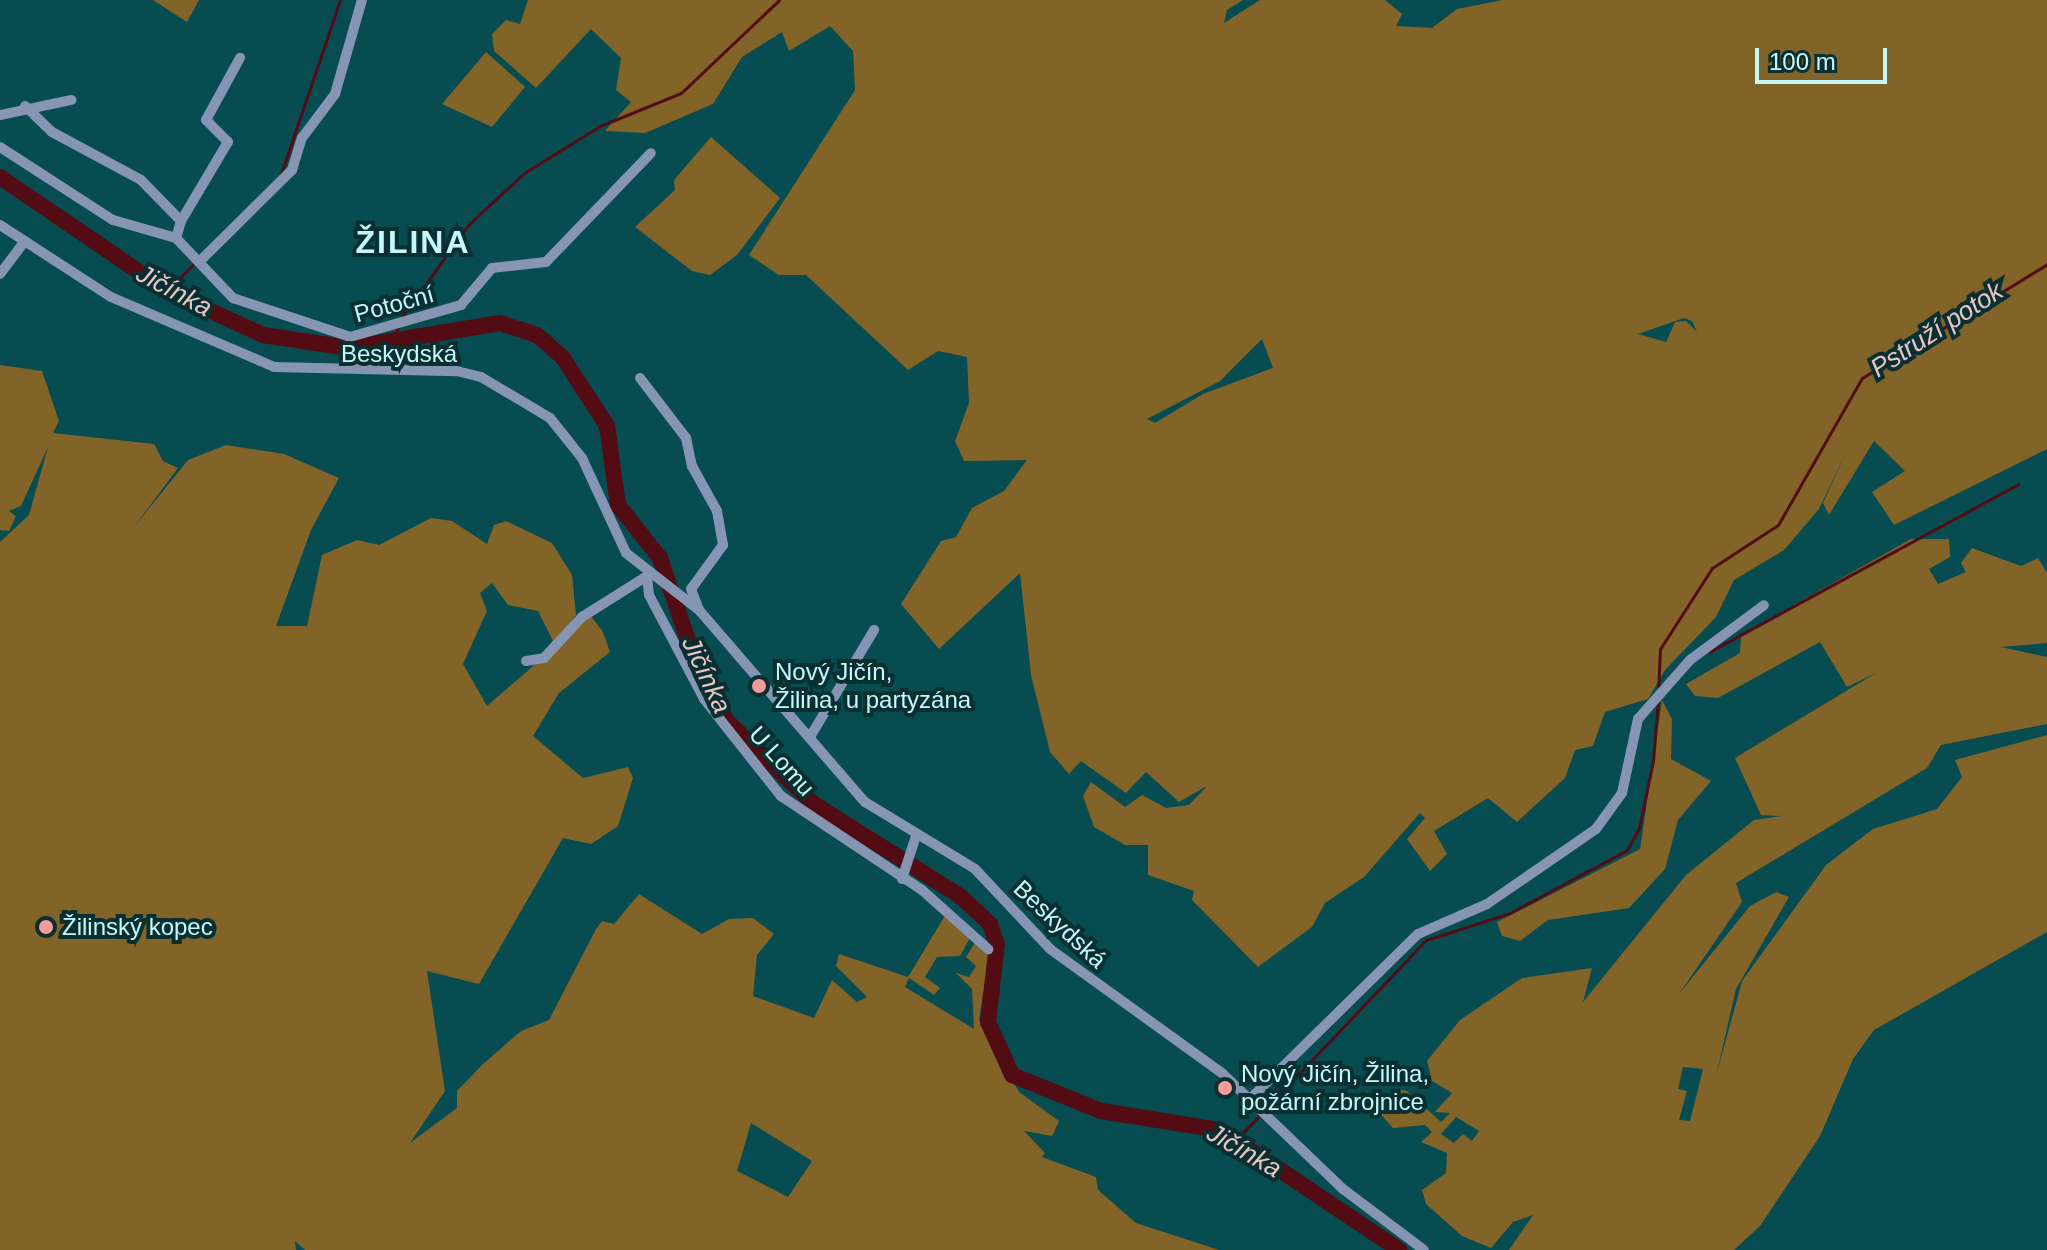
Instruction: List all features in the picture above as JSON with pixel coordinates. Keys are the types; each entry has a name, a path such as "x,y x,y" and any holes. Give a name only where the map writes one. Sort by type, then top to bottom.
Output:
{"street":[{"path":"199,262 292,170 302,138 335,94 362,0"},
{"path":"0,147 113,220 176,238 181,221 228,142 206,120 240,58"},
{"path":"0,115 25,106 71,100"},
{"path":"25,106 52,132 122,166 181,221"},
{"name":"Potoční","path":"176,238 233,298 350,337 377,334 461,305 492,268 546,262 651,153"},
{"name":"Beskydská","path":"0,225 111,297 274,367 316,373 435,369 481,377 512,393 568,440 611,527 651,579 696,608 865,802 916,836 975,869 1050,949 1254,1100 1343,1189 1424,1250"},
{"path":"0,274 25,241"},
{"path":"640,378 686,438 692,466 717,511 723,545 691,589 696,608"},
{"path":"526,661 544,658 582,617 651,579"},
{"name":"U Lomu","path":"651,579 649,595 704,699 781,796 902,879 988,949"},
{"path":"1254,1100 1418,934 1487,904 1596,829 1622,793 1638,719 1690,660 1764,605"},
{"path":"810,737 874,630"},
{"path":"902,879 916,836"}],"shaded area":[{"path":"153,0 199,0 187,22"},
{"path":"528,0 1243,0 1227,10 1224,23 1260,0 1385,0 1402,14 1396,26 1432,28 1457,9 1502,0 2047,0 2047,449 1894,525 1872,492 1905,471 1874,441 1829,515 1823,503 1846,453 1819,509 1784,550 1734,580 1716,617 1665,670 1648,699 1605,712 1593,746 1575,750 1565,778 1517,822 1488,798 1434,831 1447,854 1430,871 1407,839 1425,818 1420,813 1364,877 1325,903 1312,927 1258,967 1192,900 1194,891 1148,875 1148,845 1125,845 1094,827 1083,796 1091,782 1125,807 1142,795 1166,808 1189,805 1207,786 1179,802 1146,772 1126,793 1081,761 1069,774 1050,752 1031,675 1020,573 939,649 901,604 941,541 956,537 972,508 1004,491 1027,460 964,461 955,441 969,403 967,357 938,351 908,370 806,275 779,275 749,255 855,90 853,51 830,26 789,51 782,32 742,57 713,104 645,133 605,131 631,102 616,90 621,58 591,29 536,88 494,51 492,34 506,20 520,24","holes":["1684,318 1692,321 1697,332 1686,321 1675,322 1666,342 1638,334","1262,339 1273,368 1203,394 1155,423 1147,419 1220,381"]},
{"path":"486,52 525,87 492,127 442,104"},
{"path":"711,137 780,198 737,255 710,275 692,271 635,227 675,190 674,180"},
{"path":"0,365 42,371 59,421 53,433 154,444 163,461 178,468 134,527 188,460 226,445 284,454 339,478 311,530 276,626 307,626 322,555 357,540 379,545 431,518 452,521 487,544 494,525 506,521 552,543 572,575 576,615 554,643 538,611 508,605 492,583 480,593 487,611 463,664 487,706 591,616 603,632 610,652 559,693 533,736 583,778 628,767 633,778 618,826 591,844 563,838 479,984 427,971 445,1091 410,1143 457,1108 457,1091 483,1064 521,1031 549,1020 596,929 602,921 614,924 639,894 702,934 729,919 753,918 774,934 757,955 753,996 814,1018 832,980 857,1002 867,997 836,966 839,954 908,977 946,914 970,938 960,956 937,957 925,977 940,988 934,995 909,978 905,987 974,1029 972,989 956,973 969,977 976,966 966,957 976,941 990,951 979,1020 1019,1092 1059,1121 1052,1136 1024,1131 1045,1153 1042,1157 1096,1177 1098,1190 1136,1223 1219,1250 305,1250 295,1241 296,1250 0,1250 0,542 29,515 48,447 21,506 9,511 16,516 9,531 0,530","holes":["751,1123 812,1161 788,1197 737,1171"]},
{"path":"1911,539 1949,539 1950,557 1929,569 1938,584 1966,572 1961,563 1972,548 2021,566 2038,558 2047,573 2047,643 2001,647 2047,657 2047,724 1941,745 1927,768 1736,883 1742,902 1679,994 1750,906 1776,892 1789,897 1736,989 1716,1076 1742,981 1826,865 1873,829 1937,809 1962,777 1955,760 2047,735 2047,932 1874,1030 1853,1059 1820,1136 1760,1226 1734,1250 1509,1250 1533,1215 1513,1222 1491,1248 1462,1236 1426,1204 1422,1190 1446,1173 1447,1153 1421,1142 1432,1132 1425,1125 1393,1128 1377,1110 1398,1089 1407,1091 1441,1122 1450,1113 1435,1112 1452,1093 1432,1081 1427,1061 1460,1020 1522,978 1592,968 1583,1002 1686,875 1754,820 1781,816 1761,815 1735,758 1876,673 1847,687 1820,642 1718,698 1695,696 1686,684 1740,653 1741,635","holes":["1683,1067 1703,1069 1690,1121 1679,1120 1687,1091 1678,1089","1456,1117 1479,1131 1472,1141 1463,1134 1454,1143 1441,1134"]},
{"path":"1662,700 1672,719 1671,759 1711,781 1678,820 1665,869 1629,908 1548,920 1520,941 1502,936 1497,922 1640,849"}],"waterway":[{"path":"281,174 340,0"},
{"path":"401,318 469,224 524,173 600,126 681,93 779,0"},
{"name":"Jičínka","path":"0,177 167,291 263,335 349,348 500,323 537,335 563,358 607,426 618,505 660,558 695,661 727,721 814,804 960,896 990,924 997,944 988,1022 1012,1075 1101,1111 1220,1130 1399,1250"},
{"path":"167,291 195,262"},
{"name":"Pstruží potok","path":"1658,693 1660,649 1712,568 1778,525 1862,378 2047,264"},
{"path":"392,344 399,325"},
{"path":"1709,652 2018,484"},
{"name":"Pstruží potok","path":"1237,1139 1426,940 1510,913 1627,850 1639,828 1653,761 1658,700"}],"place":[{"name":"Nový Jičín, Žilina, u partyzána","path":"759,686"},
{"name":"Žilinský kopec","path":"46,927"},
{"name":"Nový Jičín, Žilina, požární zbrojnice","path":"1225,1088"}],"district":[{"name":"ŽILINA","path":"413,242"}]}
